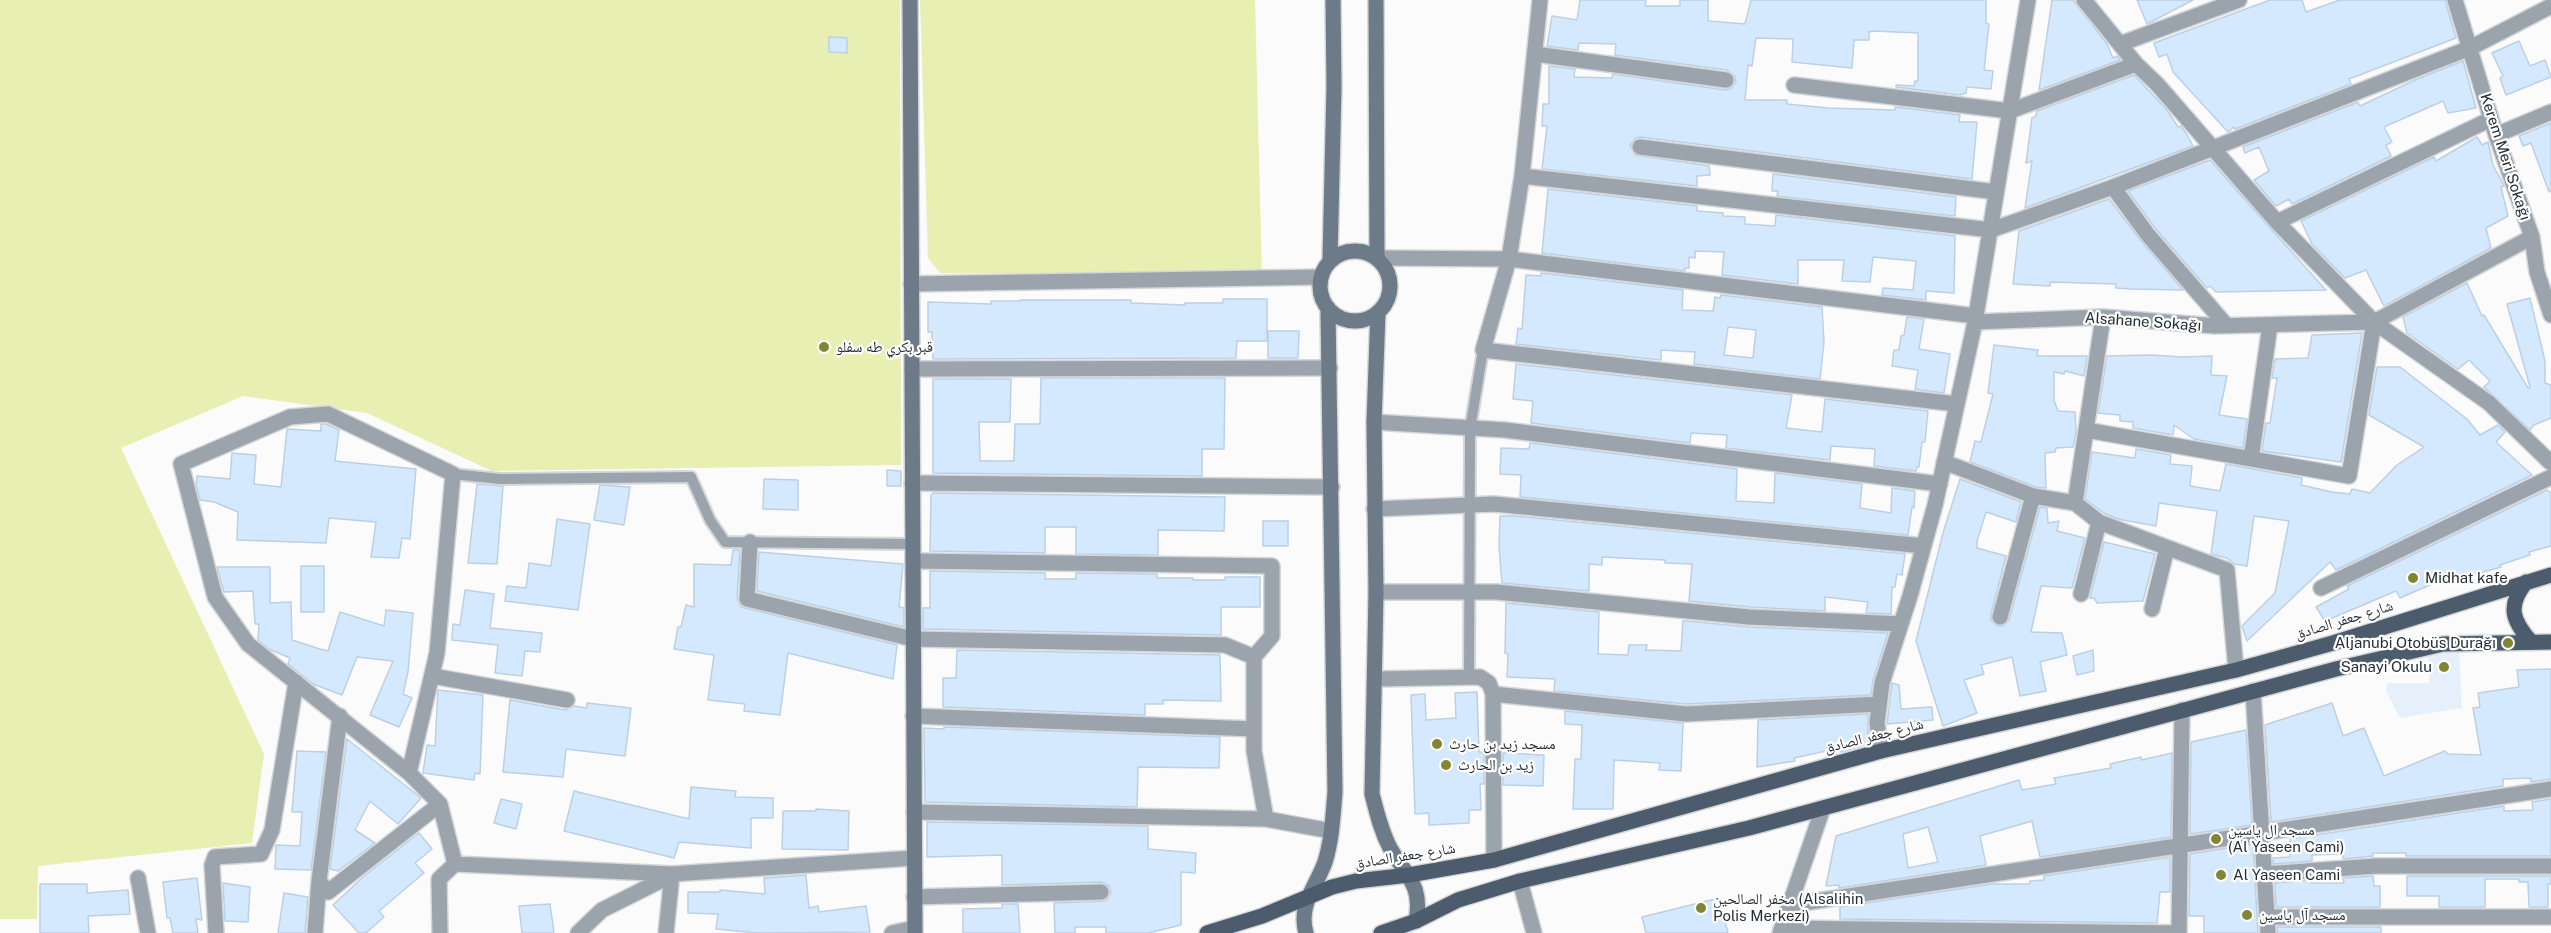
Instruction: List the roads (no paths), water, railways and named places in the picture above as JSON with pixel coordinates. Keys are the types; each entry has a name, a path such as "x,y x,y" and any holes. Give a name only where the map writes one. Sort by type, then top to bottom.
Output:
{"main road":[{"path":"910,0 915,931"},
{"path":"1330,260 1348,251 1368,253 1377,258 1385,268 1390,291 1386,302 1378,312 1369,318 1347,320 1329,309 1322,299 1320,288 1321,276 1330,260 1334,87 1333,0"},
{"path":"1376,0 1377,258"},
{"path":"1306,933 1303,915 1308,897 1325,861 1335,792 1329,309"},
{"path":"1378,312 1374,422 1376,592 1372,794 1379,823 1409,875 1418,898 1416,921"},
{"name":"شارع جعفر الصادق","path":"1207,933 1262,916 1356,881 1409,875 1494,860 1881,751 2236,670 2333,643 2551,575"},
{"path":"2526,582 2516,595 2514,608 2519,627 2531,642"},
{"path":"1381,933 1416,921 1458,900 1520,881 1749,828 2253,691 2443,644 2551,642"}],"street":[{"path":"1540,0 1522,176 1509,259 1483,350 1957,404"},
{"path":"1881,751 1877,723 1882,683 1924,546 1940,484 1975,319 2028,0"},
{"path":"2084,0 2136,64 2157,84 2277,222 2374,322 2490,403 2551,463"},
{"path":"2121,44 2240,0"},
{"name":"Kerem Meri Sokağı","path":"2455,0 2496,135 2532,237 2537,272 2551,315"},
{"path":"1522,176 1991,230 2113,186 2469,48 2551,6"},
{"path":"1535,54 1726,80"},
{"path":"1794,85 2010,111 2136,64"},
{"path":"2496,135 2551,112"},
{"path":"2277,222 2491,119"},
{"path":"1640,147 1996,192"},
{"path":"2113,186 2148,235 2226,325"},
{"path":"2374,322 2532,237"},
{"name":"Alsahane Sokağı","path":"1377,258 1509,259 1975,319 2103,316 2215,326 2374,322"},
{"path":"912,284 1321,276"},
{"path":"2075,503 2103,316"},
{"path":"2086,430 2349,476 2374,322"},
{"path":"2251,459 2270,325"},
{"path":"912,369 1330,368"},
{"path":"409,773 437,652 453,474 328,414 290,417 182,464 215,597 248,644 409,773 440,804 455,864"},
{"path":"1374,422 1517,431 1940,484"},
{"path":"1944,462 2033,496 2075,503 2099,522 2227,570 2236,670"},
{"path":"2321,588 2551,477"},
{"path":"912,483 1332,487"},
{"path":"2000,617 2033,496"},
{"path":"1374,509 1494,504 1924,546"},
{"path":"2081,594 2099,522"},
{"path":"750,543 747,599 913,639 1225,645 1254,657"},
{"path":"2152,609 2167,548"},
{"path":"913,561 1272,566 1272,636 1254,657 1254,751 1266,819"},
{"path":"1376,592 1496,592 1749,617 1901,624"},
{"path":"432,676 567,700"},
{"path":"1375,679 1480,677 1489,683 1493,694 1494,860"},
{"path":"216,933 212,865 215,857 261,854 272,830 296,682"},
{"path":"2253,691 2268,933"},
{"path":"1493,694 1686,714 1879,704"},
{"path":"1823,808 1781,931 2179,933 2182,710"},
{"path":"315,933 319,881 340,716"},
{"path":"914,716 1254,729"},
{"path":"1790,905 2551,789"},
{"path":"319,881 328,892 440,804"},
{"path":"914,812 1266,819 1331,831"},
{"path":"440,933 439,879 455,864 672,874 914,858"},
{"path":"2265,873 2376,866 2551,866"},
{"path":"578,933 602,910 672,874"},
{"path":"666,933 672,874"},
{"path":"138,878 148,933"},
{"path":"1520,881 1534,933"},
{"path":"914,897 1101,892"},
{"path":"2267,917 2551,917"},
{"path":"892,933 915,931"}],"lane":[{"path":"1469,677 1470,429 1483,350"},
{"path":"453,474 500,479 691,477 710,520 725,542 912,544"}],"place":[{"name":"قبر بكري طه سفلو","path":"824,347"},
{"name":"Midhat kafe","path":"2413,578"},
{"name":"Aljanubi Otobüs Durağı","path":"2508,643"},
{"name":"Sanayi Okulu","path":"2444,667"},
{"name":"مسجد زيد بن حارث","path":"1437,744"},
{"name":"زيد بن الحارث","path":"1446,765"},
{"name":"مسجد ال ياسين (Al Yaseen Cami)","path":"2216,839"},
{"name":"Al Yaseen Cami","path":"2221,875"},
{"name":"مخفر الصالحين (Alsalihin Polis Merkezi)","path":"1701,908"},
{"name":"مسجد آل ياسين","path":"2247,915"}]}
